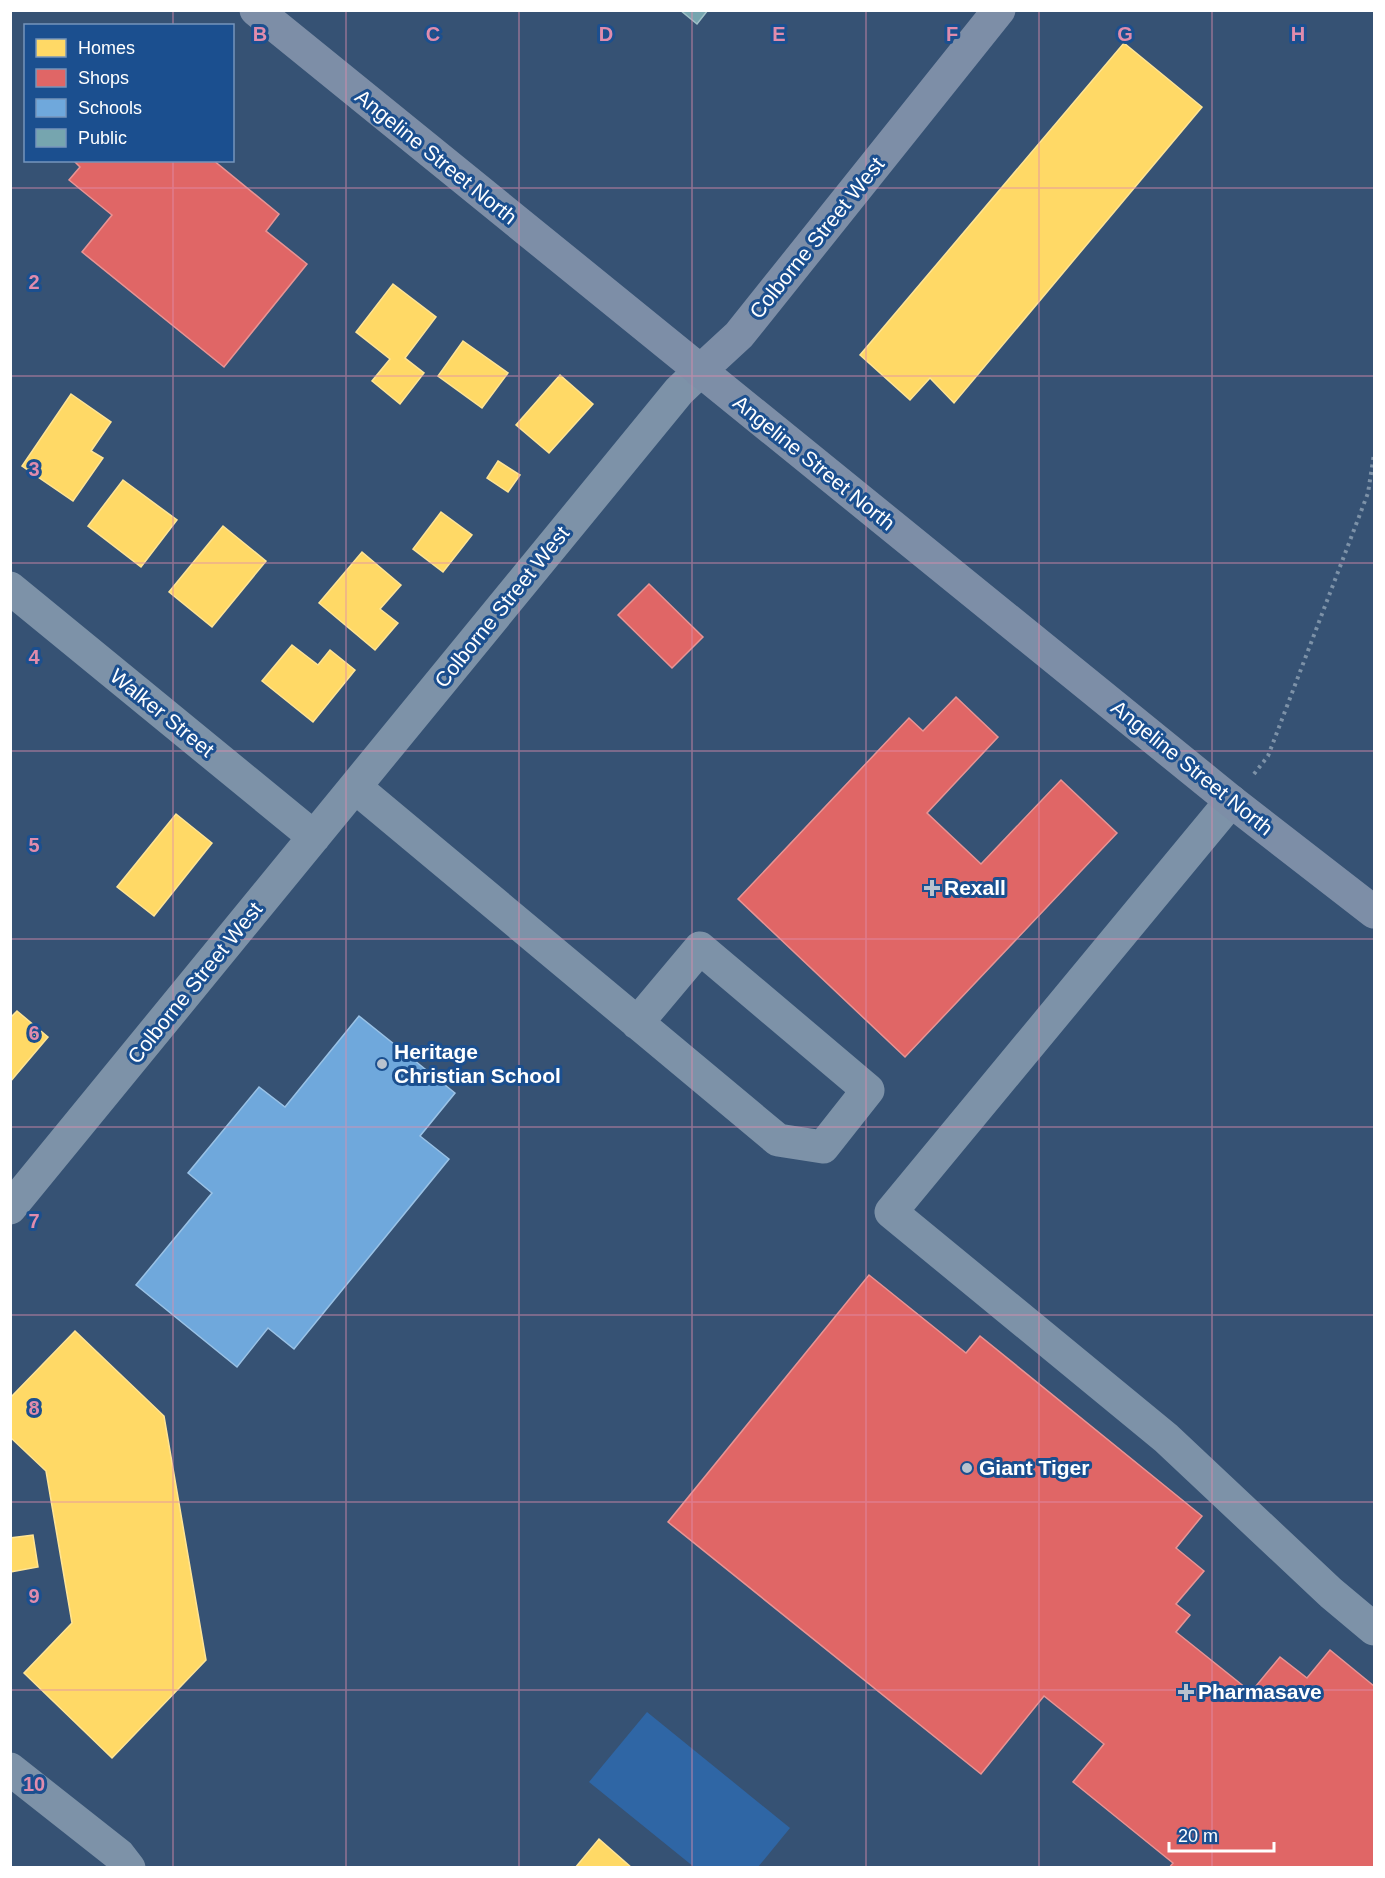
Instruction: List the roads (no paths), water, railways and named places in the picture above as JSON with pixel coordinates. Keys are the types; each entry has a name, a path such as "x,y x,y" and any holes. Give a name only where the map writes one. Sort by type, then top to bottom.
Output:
{"main road":[{"name":"Angeline Street North","path":"256,10 1231,801 1374,912"},
{"name":"Colborne Street West","path":"700,371 739,335 999,10"}],"street":[{"name":"Colborne Street West","path":"10,1208 679,391 700,371"},
{"name":"Walker Street","path":"10,588 314,837"},
{"path":"355,787 637,1023 778,1140 823,1147 868,1090 700,948 637,1023"},
{"path":"1231,801 891,1212 1166,1438 1330,1593 1374,1629"},
{"path":"10,1769 118,1855 129,1868"}],"place":[{"name":"Rexall","path":"932,888"},
{"name":"Heritage Christian School","path":"382,1064"},
{"name":"Giant Tiger","path":"967,1468"},
{"name":"Pharmasave","path":"1186,1692"}]}
